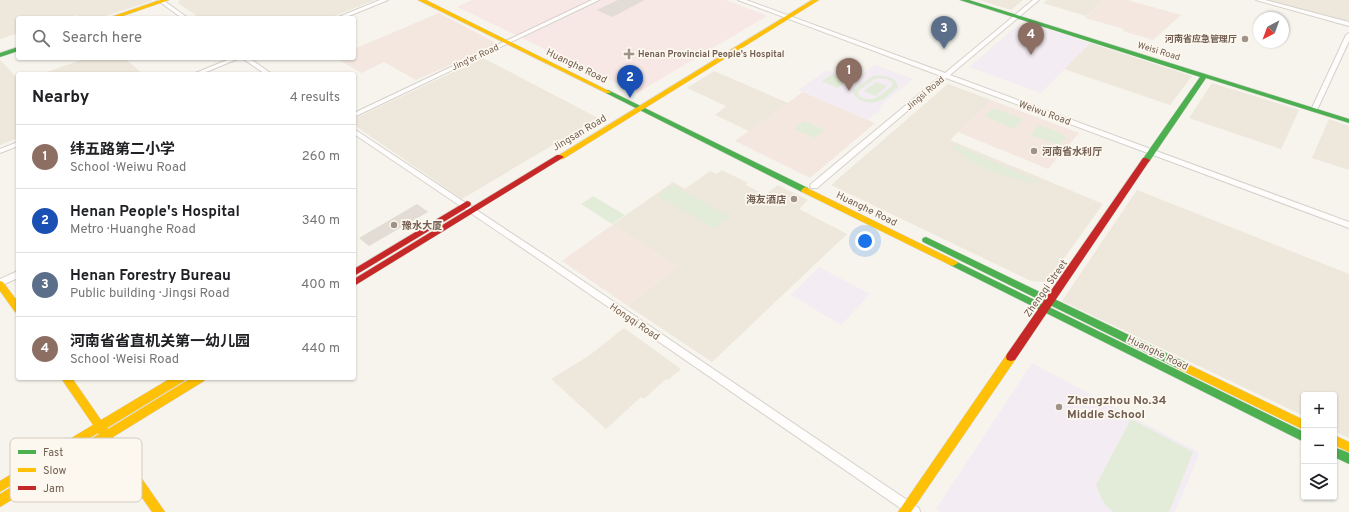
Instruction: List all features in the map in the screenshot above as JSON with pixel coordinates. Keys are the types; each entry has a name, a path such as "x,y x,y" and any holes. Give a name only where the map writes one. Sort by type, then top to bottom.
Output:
{"main road":[{"path":"117,16 162,0"},
{"name":"Huanghe Road","path":"421,0 640,104 1047,304 1301,424"},
{"name":"Huanghe Road","path":"433,0 510,41"},
{"name":"Jingsan Road","path":"785,16 806,0"},
{"name":"Jingsan Road","path":"356,282 469,208 785,16 816,0"},
{"name":"Weisi Road","path":"963,0 1349,121"},
{"path":"0,55 16,50"},
{"name":"Zhengqi Street","path":"909,510 1047,304 1204,76"},
{"name":"Huanghe Road","path":"640,104 814,186 1301,435"},
{"name":"Jingsan Road","path":"356,272 469,208"},
{"path":"0,283 16,307"},
{"path":"67,380 106,436"},
{"path":"82,438 177,380"},
{"path":"103,438 197,380"},
{"path":"1337,441 1349,447"},
{"path":"1337,453 1349,459"},
{"path":"0,487 10,481"},
{"path":"142,488 159,512"},
{"path":"0,501 10,495"}],"street":[{"path":"162,0 183,16"},
{"path":"344,16 385,0"},
{"name":"Jing'er Road","path":"356,114 596,0"},
{"name":"Weiwu Road","path":"741,0 1349,225"},
{"name":"Jingsi Road","path":"814,186 1036,0"},
{"path":"1261,0 1349,24"},
{"path":"1314,110 1349,35"},
{"path":"201,72 232,60"},
{"path":"248,60 265,72"},
{"name":"Hongqi Road","path":"356,132 469,208 909,510"},
{"path":"0,151 16,145"},
{"path":"0,283 16,275"}],"shaded area":[{"path":"0,0 152,1 105,16 16,16 16,34 0,39"},
{"path":"180,0 375,0 334,16 197,16 178,3"},
{"name":"Henan Provincial People's Hospital","path":"472,0 726,0 767,16 637,93 457,7"},
{"path":"979,0 1023,0 1011,10"},
{"path":"1047,0 1103,0 1086,16 1043,3"},
{"path":"1103,0 1127,0 1181,15 1153,40 1123,31 1124,29 1085,18"},
{"path":"1349,0 1349,22 1269,1"},
{"path":"439,13 494,42 493,46 416,80 384,62 361,73 339,60 356,60 356,48"},
{"path":"1032,24 1090,43 1041,93 969,67 1018,25"},
{"path":"1090,43 1192,76 1170,105 1064,69"},
{"path":"483,58 598,118 462,199 356,126 356,118"},
{"path":"0,60 16,77 16,139 0,145"},
{"path":"81,60 126,60 141,72 47,72"},
{"path":"875,65 913,79 880,106 883,107 868,120 798,90 827,70 854,80"},
{"path":"714,71 788,103 749,131 715,115 726,106 687,88"},
{"path":"1212,83 1299,110 1281,149 1189,118"},
{"path":"948,84 991,100 950,140 1103,204 1047,282 1031,281 831,185"},
{"path":"803,92 875,123 810,178 735,141"},
{"name":"河南省水利厅","path":"991,100 1079,133 1048,169 958,132"},
{"path":"1329,119 1349,126 1349,170 1312,158"},
{"path":"722,170 748,183 746,185 765,195 778,185 808,200 799,209 847,234 712,362 628,306 678,266 612,225 673,182 685,189 710,171 717,174"},
{"path":"1137,190 1349,274 1349,438 1337,432 1337,392 1301,392 1301,415 1062,301"},
{"path":"612,225 678,266 628,306 562,261"},
{"path":"819,267 870,294 841,325 791,295"},
{"path":"624,328 681,369 668,380 666,379 644,399 641,397 606,429 551,379 590,355"},
{"name":"Zhengzhou No.34 Middle School","path":"1032,363 1196,451 1199,455 1175,512 940,512 936,509"}],"green space":[{"path":"832,74 847,81 838,88 822,81"},
{"path":"873,76 885,76 892,78 897,83 898,87 884,99 872,103 863,101 856,97 853,90","holes":["874,79 888,79 893,83 892,86 876,98 867,99 858,95 858,91"]},
{"path":"876,82 887,86 875,96 864,91"},
{"path":"993,108 1023,119 1014,129 987,117 986,114"},
{"path":"804,121 825,130 815,138 793,129"},
{"path":"1039,125 1062,134 1066,138 1059,145 1030,135"},
{"path":"952,145 1040,182 1019,180 993,171 979,165 958,152"},
{"path":"673,185 730,217 714,228 658,196"},
{"path":"593,196 625,215 612,224 581,204"},
{"path":"1131,419 1193,452 1169,512 1114,512 1105,504 1096,485"}],"building":[{"path":"618,0 645,0 612,17 597,10"},
{"name":"豫水大厦","path":"417,204 428,212 369,246 359,238"}],"traffic: fast":[{"path":"963,0 1349,121"},
{"path":"0,55 16,50"},
{"path":"1146,160 1204,76"},
{"path":"608,92 805,190"},
{"path":"926,240 1181,365"},
{"path":"953,263 1301,436"},
{"path":"1337,453 1349,459"}],"traffic: slow":[{"path":"117,16 166,0"},
{"path":"421,0 608,92"},
{"path":"560,157 816,0"},
{"path":"805,190 953,263"},
{"path":"0,284 16,306"},
{"path":"904,512 1011,357"},
{"path":"1181,365 1301,424"},
{"path":"67,380 108,438"},
{"path":"81,438 177,380"},
{"path":"102,438 197,380"},
{"path":"1337,441 1349,447"},
{"path":"0,487 10,481"},
{"path":"142,488 159,512"},
{"path":"0,501 10,495"}],"traffic: jam":[{"path":"356,282 560,157"},
{"path":"1011,357 1146,160"},
{"path":"356,272 467,204"}],"place":[{"name":"河南省应急管理厅","path":"1245,39"},
{"name":"Henan Forestry Bureau","path":"944,49"},
{"name":"Henan Provincial People's Hospital","path":"629,54"},
{"name":"河南省省直机关第一幼儿园","path":"1031,55"},
{"name":"纬五路第二小学","path":"849,91"},
{"name":"Henan People's Hospital","path":"630,98"},
{"name":"河南省水利厅","path":"1034,151"},
{"name":"海友酒店","path":"794,199"},
{"name":"豫水大厦","path":"394,225"},
{"name":"Zhengzhou No.34 Middle School","path":"1059,407"}]}
